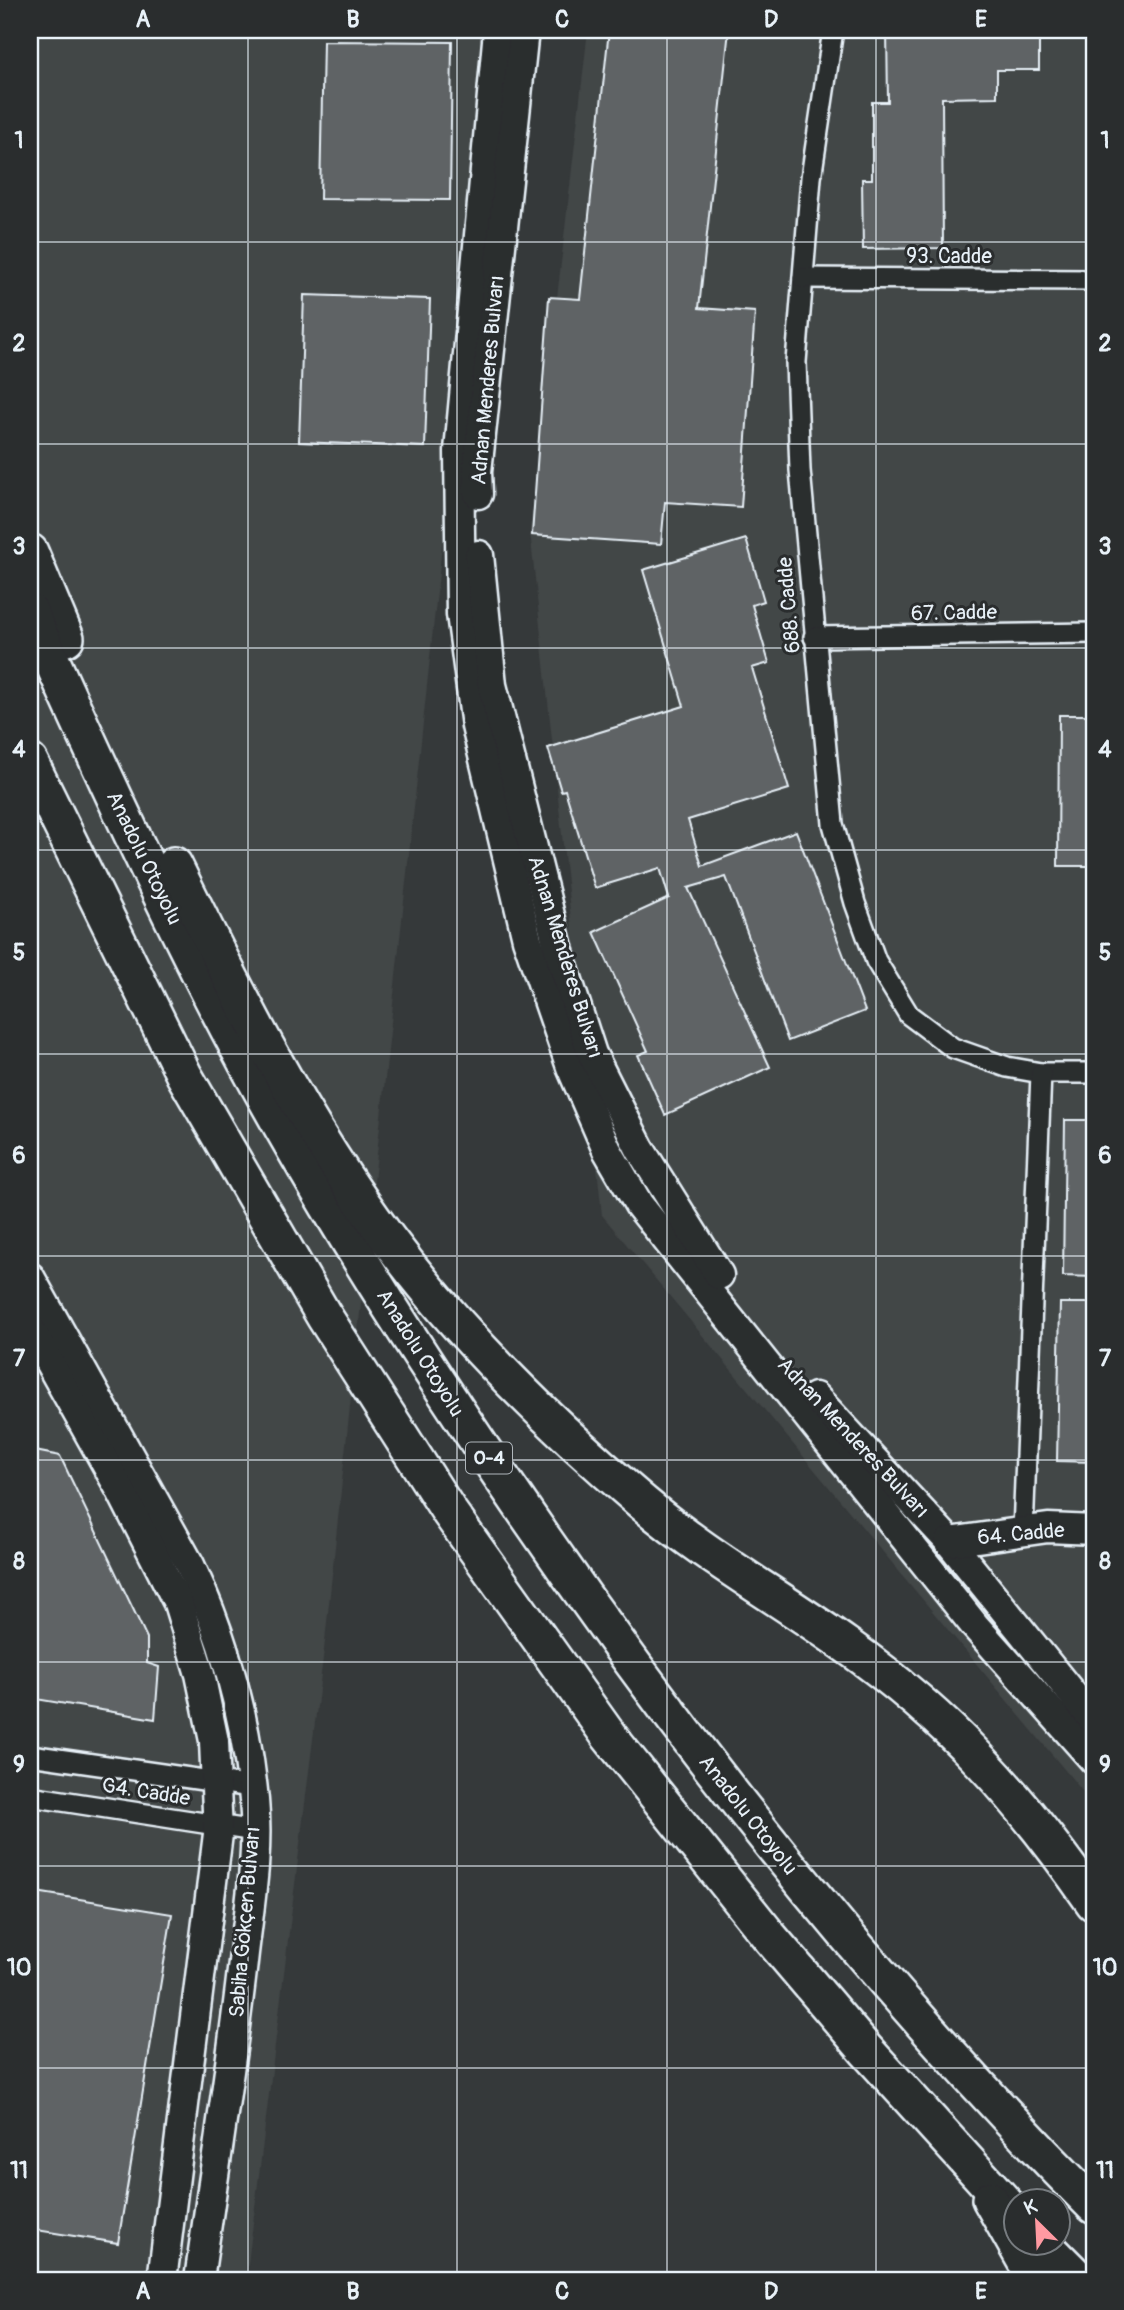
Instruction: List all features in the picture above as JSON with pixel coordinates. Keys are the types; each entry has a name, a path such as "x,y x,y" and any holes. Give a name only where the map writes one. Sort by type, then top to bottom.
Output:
{"highway":[{"path":"30,552 112,739 256,1026 306,1116 388,1240 451,1317 520,1390 592,1460 648,1507 719,1560 848,1647 936,1716 995,1773 1053,1843 1094,1903"},
{"name":"Anadolu Otoyolu","path":"30,612 107,783 212,998 312,1178 461,1418 581,1595 801,1884 1094,2206"},
{"path":"30,762 184,1075 324,1315 450,1513 609,1736 778,1946 976,2175 1002,2201"},
{"path":"976,2175 1025,2261 1044,2280"},
{"path":"1058,2258 1080,2280"}],"street":[{"path":"498,30 459,451 461,614 476,726 531,952 571,1067 607,1150 639,1205 975,1626 1094,1760"},
{"name":"Adnan Menderes Bulvarı","path":"524,30 477,472 480,587 492,685 561,959 592,1054 640,1149 698,1245 774,1352 949,1542 1094,1721"},
{"name":"688. Cadde","path":"833,30 811,178 797,376 800,470 833,824 855,903 876,961 909,1015 953,1048 1007,1067 1041,1073 1094,1073"},
{"name":"93. Cadde","path":"803,278 1094,280"},
{"name":"67. Cadde","path":"814,638 1094,633"},
{"path":"1023,1532 1041,1073"},
{"name":"Sabiha Gökçen Bulvarı","path":"30,1277 140,1470 208,1602 241,1713 252,1787 255,1831 240,1989 199,2280"},
{"name":"Sabiha Gökçen Bulvarı","path":"30,1328 132,1511 178,1603 205,1698 214,1741 218,1827 162,2280"},
{"name":"64. Cadde","path":"949,1542 1048,1528 1094,1530"},
{"name":"G4. Cadde","path":"30,1755 252,1787"},
{"name":"G4. Cadde","path":"30,1796 255,1831"}],"shaded area":[{"path":"30,30 497,30 324,1650 246,2280 30,2280"},
{"path":"588,30 1094,30 1094,1805 602,1215 530,531"}],"building":[{"path":"609,30 729,30 699,308 755,312 741,507 665,502 661,544 532,535 549,297 580,299"},
{"path":"887,30 1039,30 1039,70 997,70 997,97 942,98 943,248 863,249 862,179 872,179 872,102 888,102"},
{"path":"323,41 452,42 450,200 320,199"},
{"path":"304,295 430,299 425,447 299,442"},
{"path":"746,539 764,601 752,605 769,663 752,668 789,789 688,820 702,866 796,831 865,1011 788,1041 726,877 688,888 770,1067 665,1115 638,1055 648,1051 594,932 669,898 660,868 595,888 565,790 561,791 548,748 684,706 643,570"},
{"path":"1059,715 1094,715 1094,866 1058,866"},
{"path":"1065,1120 1094,1120 1094,1277 1063,1276"},
{"path":"1060,1303 1094,1303 1094,1462 1057,1461"},
{"path":"30,1450 60,1456 147,1638 147,1663 159,1667 155,1719 30,1698"},
{"path":"30,1891 172,1914 118,2243 30,2229"}]}
